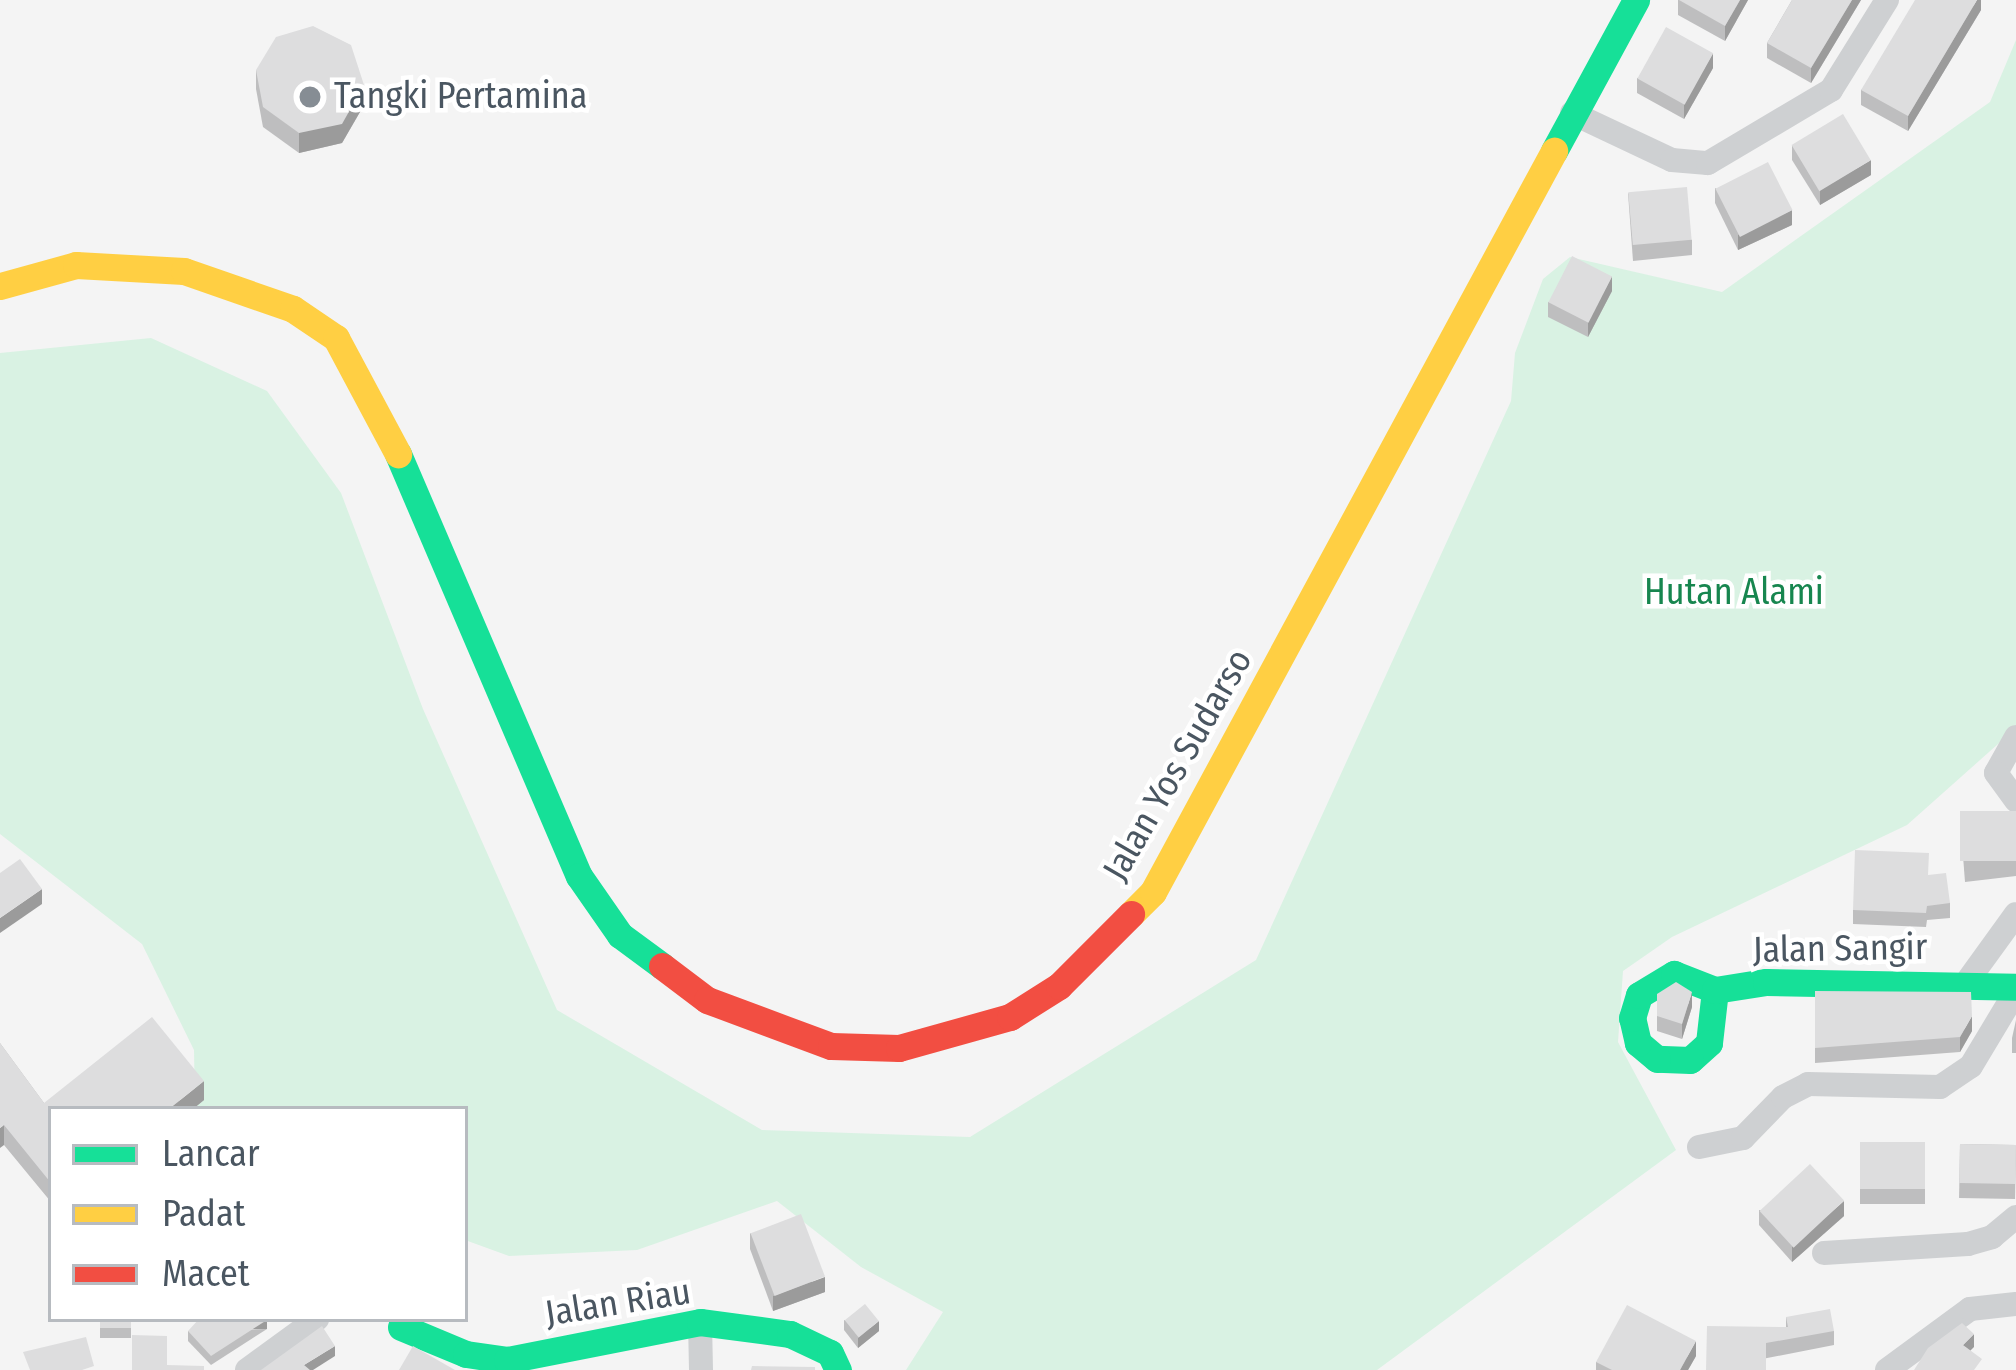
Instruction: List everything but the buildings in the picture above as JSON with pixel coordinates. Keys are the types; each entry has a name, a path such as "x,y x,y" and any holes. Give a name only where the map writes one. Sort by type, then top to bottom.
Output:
{"main road":[{"name":"Jalan Yos Sudarso","path":"0,286 76,266 184,271 293,309 336,338 378,406 579,876 620,934 707,1000 831,1046 899,1048 1010,1017 1059,986 1153,892 1636,0"},
{"name":"Jalan Sangir","path":"1715,990 1766,982 1966,983 2016,989"},
{"name":"Jalan Riau","path":"400,1327 466,1354 507,1360 700,1322 790,1334 830,1353 838,1370"}],"street":[{"path":"1572,113 1672,160 1708,163 1831,90 1887,0"},
{"path":"2016,737 1996,772 2016,801"},
{"name":"Jalan Sangir","path":"1966,983 2016,914"},
{"name":"Jalan Sangir","path":"1699,1147 1743,1138 1783,1097 1808,1084 1940,1088 1970,1066 2016,989"},
{"path":"1823,1253 1968,1244 1993,1237 2016,1217"},
{"path":"1887,1370 1970,1309 2016,1304"},
{"path":"247,1370 313,1322"},
{"path":"700,1322 701,1370"}],"green space":[{"name":"Hutan Alami","path":"2016,40 2016,728 1907,825 1672,937 1623,971 1618,1042 1676,1150 1377,1370 906,1370 943,1312 861,1267 777,1201 637,1250 509,1256 468,1241 468,1106 195,1106 194,1050 142,944 0,834 0,353 151,338 267,391 341,493 423,709 557,1010 762,1130 970,1137 1256,960 1511,401 1515,353 1543,279 1570,257 1722,292 1990,102"}],"traffic: fast":[{"path":"1554,151 1636,0"},
{"path":"398,454 579,876 620,935 662,966"},
{"path":"1715,990 1709,1043 1690,1060 1657,1059 1638,1043 1632,1018 1639,995 1674,974 1715,990 1766,982 2016,987"},
{"path":"401,1327 466,1354 507,1360 700,1322 790,1334 830,1353 838,1370"}],"traffic: slow":[{"path":"1131,914 1153,892 1554,151"},
{"path":"0,286 76,265 184,271 293,309 336,338 398,454"}],"traffic: jam":[{"path":"662,966 707,1000 831,1046 899,1048 1010,1017 1059,986 1131,914"}],"place":[{"name":"Tangki Pertamina","path":"310,97"}]}
